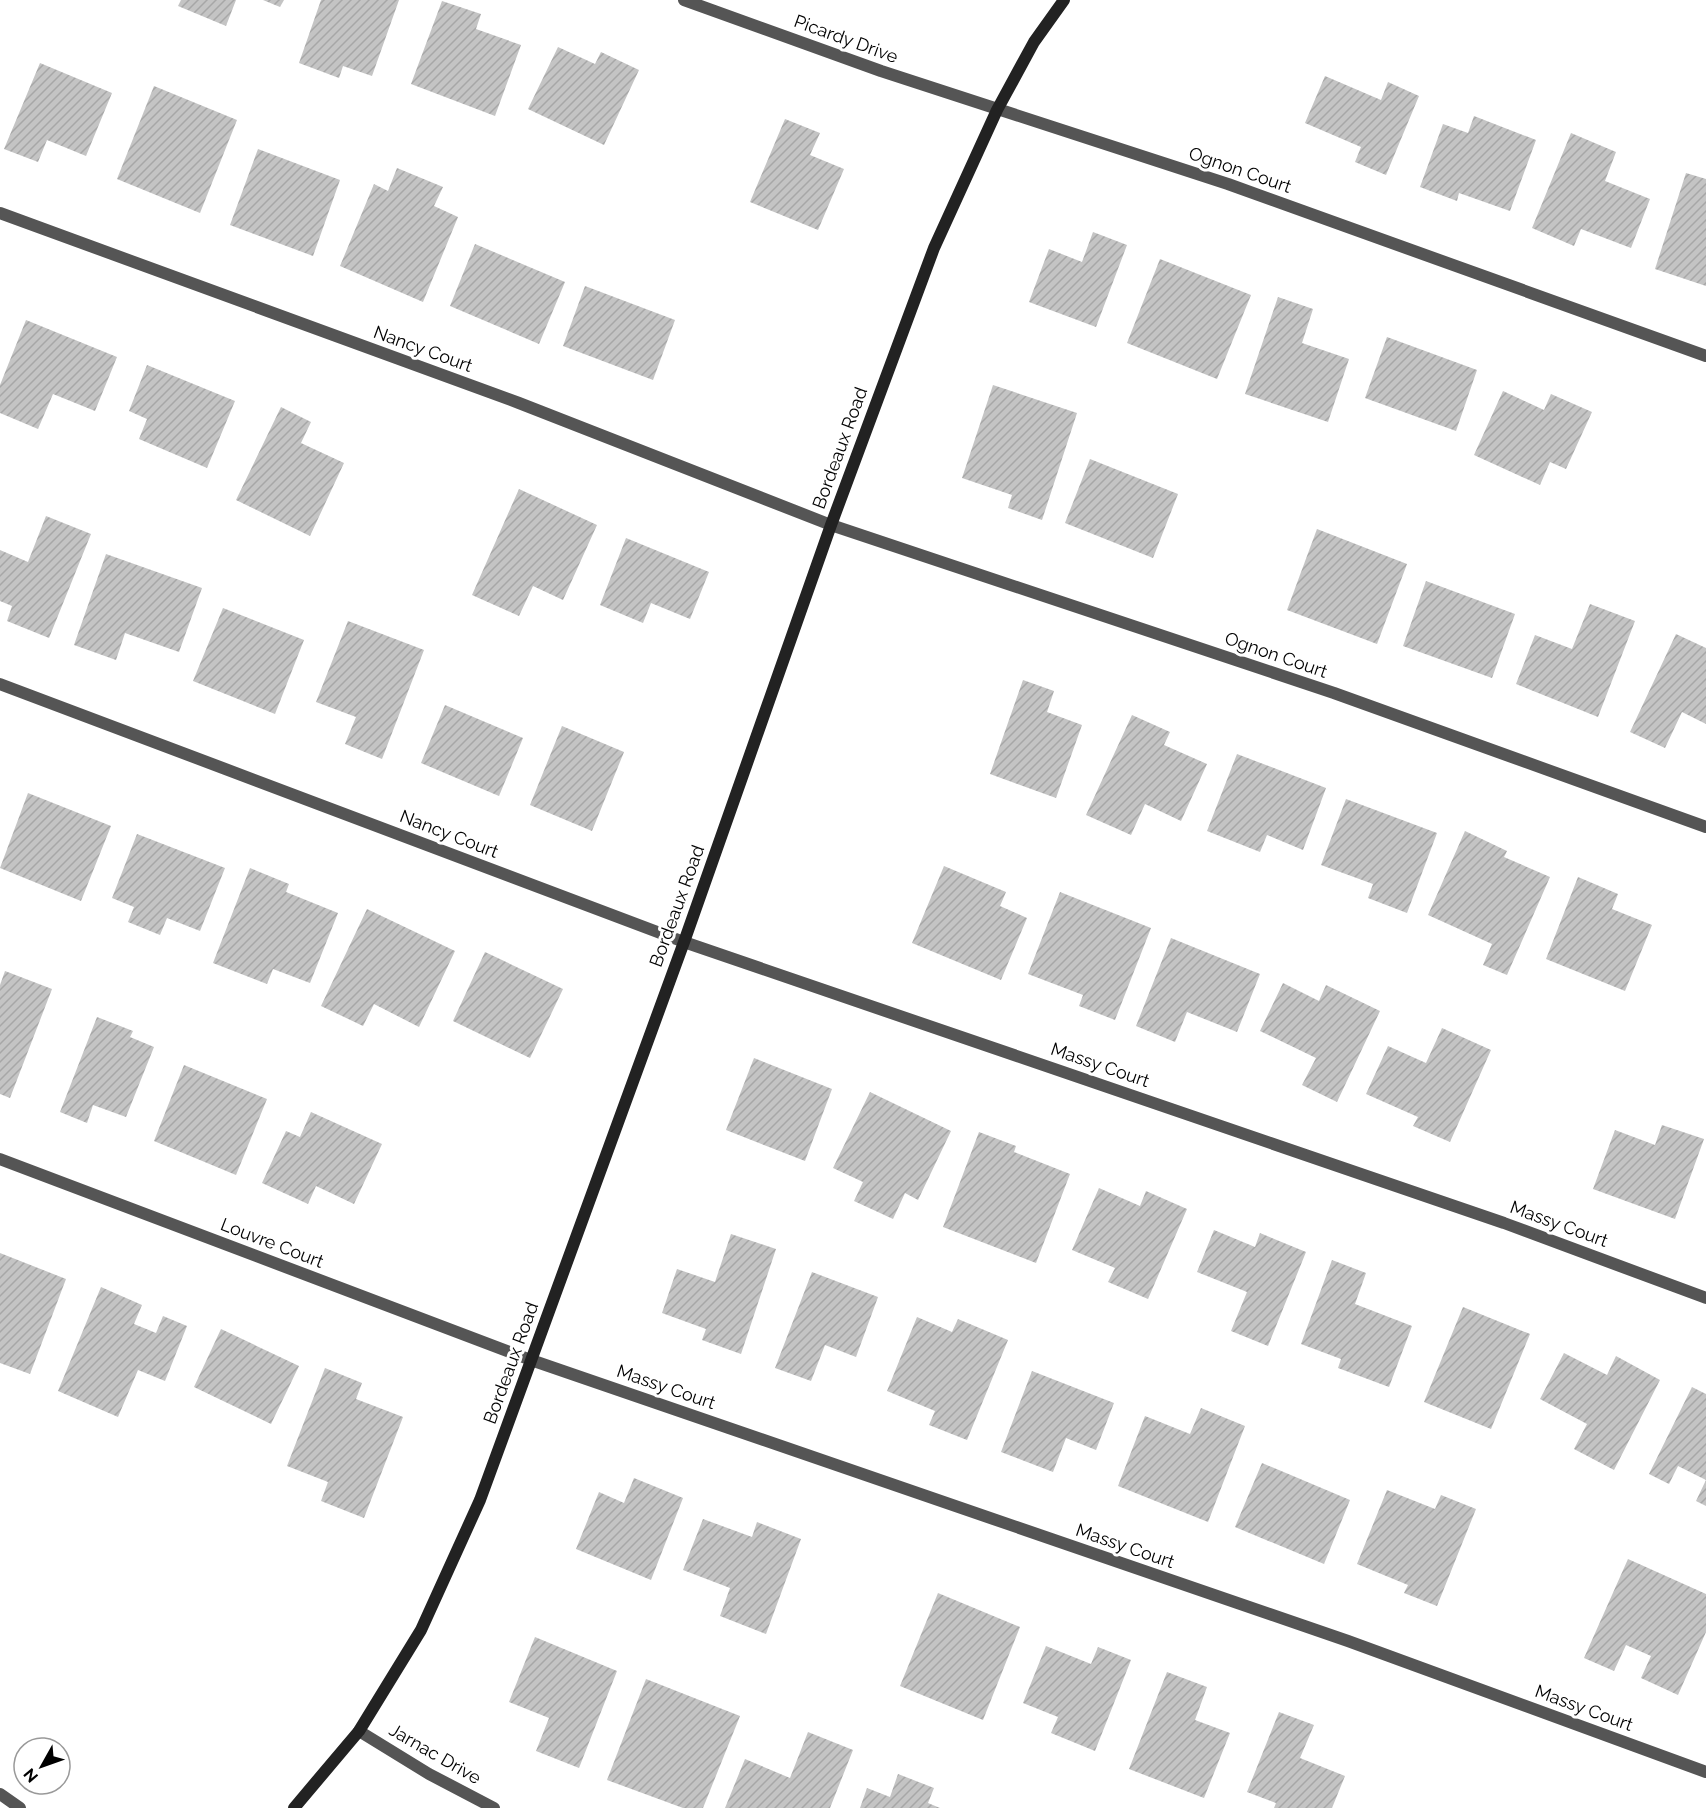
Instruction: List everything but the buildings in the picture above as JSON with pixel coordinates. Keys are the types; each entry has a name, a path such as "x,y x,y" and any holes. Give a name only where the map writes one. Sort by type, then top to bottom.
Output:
{"street":[{"name":"Picardy Drive","path":"684,0 997,110"},
{"name":"Bordeaux Road","path":"294,1808 359,1731 422,1630 480,1500 684,942 831,525 934,248 997,110 1034,42 1064,0"},
{"name":"Ognon Court","path":"997,110 1228,184 1706,356"},
{"name":"Nancy Court","path":"0,213 519,403 831,525"},
{"name":"Ognon Court","path":"831,525 1334,693 1706,827"},
{"name":"Nancy Court","path":"0,684 684,942"},
{"name":"Massy Court","path":"684,942 1503,1223 1706,1298"},
{"name":"Louvre Court","path":"0,1159 531,1360"},
{"name":"Massy Court","path":"531,1360 1348,1641 1706,1772"},
{"name":"Jarnac Drive","path":"359,1731 429,1774 494,1808"},
{"path":"0,1794 20,1808"}]}
